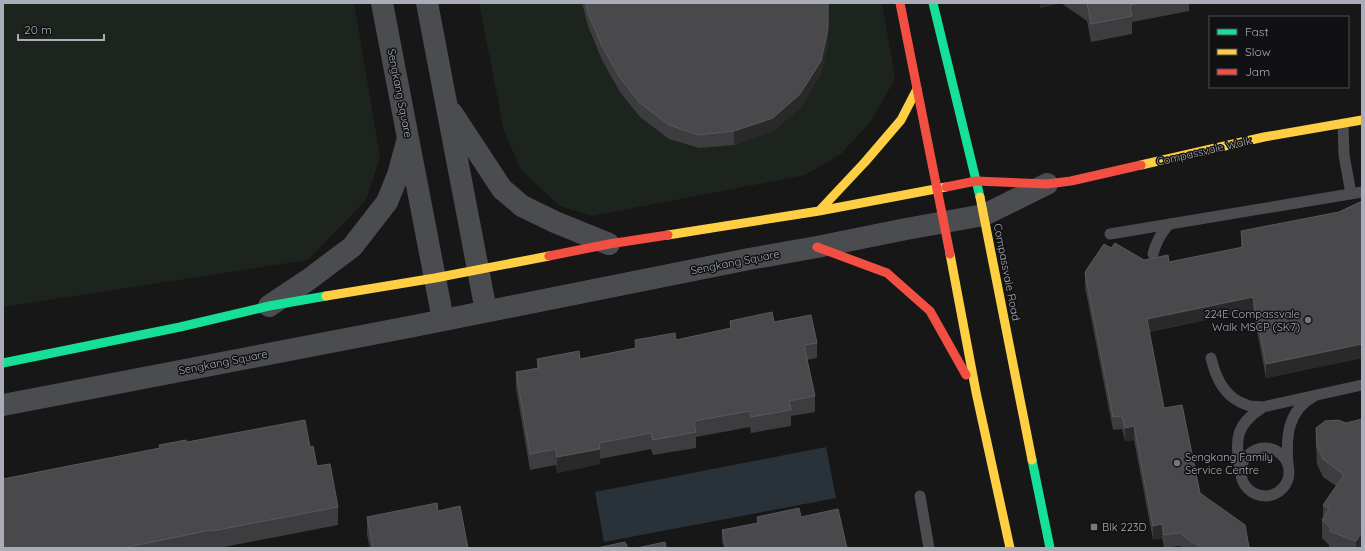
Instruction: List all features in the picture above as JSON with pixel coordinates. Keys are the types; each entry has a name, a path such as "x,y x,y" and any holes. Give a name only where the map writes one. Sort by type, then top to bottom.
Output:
{"street":[{"name":"Sengkang Square","path":"382,3 443,320"},
{"path":"427,3 486,311"},
{"path":"900,3 976,392 1010,548"},
{"name":"Compassvale Road","path":"933,3 984,215 1050,548"},
{"path":"819,210 865,162 901,120 917,88"},
{"path":"447,105 502,189 522,206 555,222 609,244"},
{"name":"Compassvale Walk","path":"976,181 1047,184 1070,181 1264,137 1362,120"},
{"path":"269,306 308,280 352,247 387,202 398,175 409,137"},
{"path":"3,364 180,327 269,306 435,278 609,244 819,210 976,181"},
{"name":"Compassvale Walk","path":"984,215 1047,184"},
{"name":"Sengkang Square","path":"3,405 443,320 748,259 984,215"},
{"path":"817,247 888,273 930,311 976,392"}],"lane":[{"path":"1343,124 1344,155 1351,194"},
{"path":"1110,234 1362,192"},
{"path":"1153,254 1160,234 1169,224"},
{"path":"1211,358 1215,374 1222,387 1232,398 1247,405 1263,407"},
{"path":"1318,394 1304,402 1297,411 1287,433 1289,473 1286,484 1277,493 1270,496 1261,497 1247,490 1241,477 1236,448 1242,425 1252,414 1263,407 1318,394 1362,385"},
{"path":"1241,477 1243,462 1254,450 1262,448 1277,452 1284,457 1288,464"},
{"path":"920,496 929,548"}],"shaded area":[{"path":"3,3 354,3 380,157 366,200 308,260 3,307"},
{"path":"479,3 882,3 895,79 871,121 841,154 805,175 592,216 560,206 521,170 504,131"},
{"path":"826,447 836,498 604,542 595,492"}],"building":[{"path":"586,3 828,3 828,29 821,61 800,94 773,118 734,131 699,135 669,125 640,103 620,78 602,46 588,13"},
{"path":"1087,3 1140,3 1130,5 1132,16 1091,24"},
{"path":"1362,201 1362,344 1266,364 1253,297 1147,319 1164,408 1182,405 1200,493 1245,525 1249,547 1202,548 1180,533 1164,535 1162,524 1153,526 1134,426 1125,428 1122,416 1113,417 1085,273 1087,269 1104,244 1111,248 1115,243 1144,260 1168,255 1169,262 1243,247 1241,231 1339,212"},
{"path":"772,312 774,322 811,315 817,343 804,345 815,396 789,401 791,410 751,417 750,411 694,421 696,432 653,440 651,433 599,443 600,449 557,457 556,449 530,454 516,372 539,368 537,359 579,351 580,359 636,348 635,340 675,333 676,340 731,328 730,321"},
{"path":"1362,419 1362,532 1356,541 1329,531 1331,528 1322,520 1329,509 1323,505 1344,475 1323,459 1317,446 1316,428 1325,421 1338,420 1346,423"},
{"path":"305,420 310,447 313,446 317,466 330,464 338,507 123,548 3,548 3,479 160,448 159,445 186,440 187,442"},
{"path":"437,503 438,511 460,506 468,548 373,548 367,517"},
{"path":"799,508 801,517 838,509 847,548 726,548 722,530 758,523 757,517"},
{"path":"625,542 628,548 597,548"},
{"path":"665,542 666,548 637,548"}],"traffic: fast":[{"path":"933,3 980,197"},
{"path":"3,363 180,327 269,306 326,296"},
{"path":"1032,460 1050,548"}],"traffic: slow":[{"path":"819,211 865,162 901,120 917,89"},
{"path":"1141,165 1264,137 1362,120"},
{"path":"668,235 819,211 946,187"},
{"path":"980,197 1032,460"},
{"path":"950,254 976,392 1010,548"},
{"path":"326,296 435,278 549,256"}],"traffic: jam":[{"path":"900,3 950,254"},
{"path":"946,187 976,181 1047,184 1071,181 1141,165"},
{"path":"549,256 609,244 668,235"},
{"path":"817,247 887,273 930,311 966,375"}],"place":[{"name":"224E Compassvale Walk MSCP (SK7)","path":"1308,320"},
{"name":"Sengkang Family Service Centre","path":"1177,463"},
{"name":"Blk 223D","path":"1094,527"}]}
